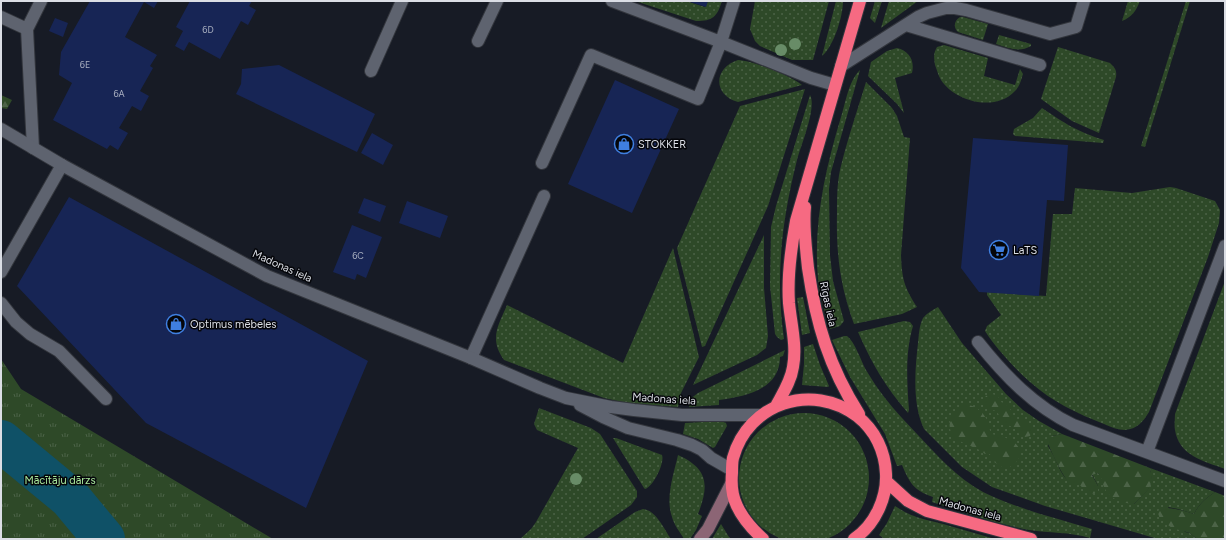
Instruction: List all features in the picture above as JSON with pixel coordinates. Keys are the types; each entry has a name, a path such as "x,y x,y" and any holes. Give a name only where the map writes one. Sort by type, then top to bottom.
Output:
{"highway":[{"name":"Rīgas iela","path":"776,406 791,378 794,366 794,342 788,278 796,221 860,1"},
{"name":"Rīgas iela","path":"808,184 804,216 805,237 816,317 834,371 863,420"},
{"path":"763,539 747,524 736,505 732,484 733,458 744,434 761,415 776,406 794,400 813,399 831,402 848,409 863,420 874,433 886,464 886,481 883,501 873,520 860,536 854,539"},
{"name":"Madonas iela","path":"886,481 908,501 927,511 1031,539"}],"main road":[{"path":"700,539 708,529 732,484"}],"street":[{"path":"33,148 27,29 40,1"},
{"path":"371,71 402,1"},
{"path":"478,41 497,1"},
{"path":"612,1 722,42 805,76 835,85"},
{"path":"542,163 591,55 698,99 722,42 734,1"},
{"path":"841,66 918,17 937,10 967,6 1050,34 1076,27 1084,1"},
{"path":"1,17 27,29"},
{"path":"906,25 1040,65"},
{"name":"Madonas iela","path":"1,129 62,165 267,276 471,358 566,398 628,428 692,445 732,470"},
{"path":"1,272 62,165"},
{"path":"471,358 544,196"},
{"path":"1147,452 1225,246"},
{"path":"1,303 16,322 30,334 59,351 106,399"},
{"path":"978,342 1009,378 1028,397 1052,414 1074,425 1225,481"},
{"name":"Madonas iela","path":"566,398 611,407 682,415 761,415"}],"green space":[{"path":"635,1 686,1 705,7 708,1 722,1 714,17 707,20 696,21"},
{"path":"755,1 829,1 813,60 792,60 760,46 755,41 750,29"},
{"path":"836,1 843,1 840,22 834,38 822,56"},
{"path":"875,1 882,1 875,23 870,18"},
{"path":"889,1 918,1 881,28"},
{"path":"1128,1 1140,1 1133,13 1122,21"},
{"path":"1186,1 1190,1 1145,147 1141,146"},
{"path":"960,17 988,24 983,40 958,32 955,28 955,24 956,20"},
{"path":"999,35 1031,44 1031,46 1018,49 996,44"},
{"path":"944,45 988,58 984,76 1015,85 1020,69 1023,74 1018,87 1007,97 987,103 976,102 956,94 947,88 941,80 935,65 934,56 936,49 937,47"},
{"path":"1058,47 1110,63 1115,69 1116,77 1099,133 1072,121 1041,99"},
{"path":"897,48 908,54 913,64 912,73 895,78 904,113 897,104 868,76 871,62 887,51"},
{"path":"738,60 771,69 802,85 738,102 730,99 720,88 720,75 730,64"},
{"path":"860,70 831,172 829,189 830,255 833,281 844,321 840,326 830,329 821,298 818,279 817,238 819,218 825,177 835,137 850,86"},
{"path":"866,82 892,108 897,116 904,137 910,138 901,255 904,282 917,307 902,314 854,324 845,296 838,256 837,192 843,159"},
{"path":"805,89 768,206 705,346 702,347 677,248 740,106"},
{"path":"1,95 12,100 7,109 1,108"},
{"path":"810,95 812,101 810,117 797,160 787,204 784,226 780,270 780,293 784,339 781,340 775,334 770,286 771,227"},
{"path":"1042,108 1072,127 1086,134 1104,140 1103,143 1015,136 1013,134 1014,129 1033,118"},
{"path":"1170,187 1215,201 1220,210 1219,223 1208,257 1149,412 1142,422 1136,427 1125,430 1112,427 1084,416 1056,401 1038,389 1012,364 994,344 985,331 987,326 1001,315 987,295 987,292 1046,296 1053,214 1072,214 1075,188 1132,193"},
{"path":"764,235 764,288 768,336 766,348 757,355 693,385"},
{"path":"673,248 699,357 681,393 678,407 627,403 604,398 504,360 497,346 496,332 507,305 623,363"},
{"path":"1225,281 1225,469 1201,460 1187,452 1177,439 1175,430 1175,414"},
{"path":"803,297 810,333 802,335 797,298"},
{"path":"938,307 962,343 1006,394 1023,410 1062,434 1052,436 1048,446 1064,476 1069,481 1085,485 1098,486 1092,474 1098,473 1103,478 1105,488 1134,504 1146,492 1150,485 1150,468 1215,492 1198,507 1194,514 1168,507 1185,532 1190,533 1197,539 1158,539 1045,506 992,487 962,467 924,429 920,419 916,397 915,375 920,327 923,318"},
{"path":"904,321 910,322 913,326 910,336 908,357 908,413 880,374 868,354 858,332"},
{"path":"847,336 853,343 866,370 877,388 889,403 932,450 956,473 983,492 996,498 1037,513 1092,529 1090,538 1029,530 980,518 932,502 933,497 921,492 913,485 902,465 897,466 885,434 850,377 832,340"},
{"path":"813,344 829,386 828,387 802,385 804,347"},
{"path":"785,350 783,356 780,357 778,368 774,377 768,384 750,393 719,400 719,405 689,407 690,399 698,393"},
{"name":"Mācītāju dārzs","path":"1,359 21,389 273,539 1,539"},
{"path":"989,394 994,394 1001,402 1008,406 1015,419 1023,419 1032,430 1030,436 1025,437 1020,435 1014,427 1006,425 1001,420 997,411 987,409 984,404 985,397"},
{"path":"967,404 973,406 984,415 991,434 1004,437 1017,445 1020,454 1019,458 1012,466 1005,469 991,460 990,454 985,454 980,450 956,439 952,434 950,429 951,418 957,411"},
{"path":"539,408 591,428 600,434 637,491 637,497 631,505 582,539 520,539 536,522 578,448 537,430 534,424"},
{"path":"804,413 829,418 850,432 864,453 869,478 864,503 850,524 829,538 804,543 779,538 758,524 744,503 739,478 744,453 758,432 779,418"},
{"path":"721,421 726,423 727,426 713,448 698,439 683,434 685,423"},
{"path":"1062,434 1150,468 1151,485 1149,489 1134,504 1121,502 1113,498 1104,487 1098,473 1092,475 1098,486 1098,492 1091,494 1084,491 1081,486 1069,482 1056,462 1047,440 1052,436"},
{"path":"613,438 662,455 660,469 655,479 648,487 645,489 644,488"},
{"path":"678,455 696,466 704,479 704,495 698,514 702,516 690,539 684,539 674,523 670,510 669,502 671,486"},
{"path":"1215,492 1225,496 1225,539 1197,539 1190,533 1172,528 1160,519 1158,513 1159,509 1177,509 1194,514 1198,507"},
{"path":"895,506 916,517 995,539 883,538 879,535 887,523"},
{"path":"643,509 648,510 656,516 671,539 596,539 635,512"},
{"path":"721,524 729,537 731,539 712,539"}],"building":[{"path":"90,1 158,1 154,8 144,2 125,37 157,55 150,66 153,68 140,91 149,96 141,111 132,106 119,128 128,133 118,150 110,145 107,149 53,120 72,83 59,75 61,52"},
{"path":"190,1 252,1 249,6 256,10 248,25 241,21 220,59 189,42 184,51 175,46 183,31 176,27"},
{"path":"687,1 708,1 706,7"},
{"path":"55,18 68,23 63,37 49,31"},
{"path":"279,65 375,114 357,152 236,94 241,84 242,69"},
{"path":"615,80 679,109 632,213 568,184"},
{"path":"372,133 393,145 383,165 361,153"},
{"path":"973,138 1068,145 1064,201 1047,200 1039,296 979,292 961,268"},
{"name":"Optimus mēbeles","path":"69,197 368,361 306,508 146,423 17,286"},
{"path":"364,198 386,206 380,222 358,213"},
{"path":"407,201 448,216 440,238 399,223"},
{"path":"352,225 382,237 366,278 357,274 355,280 333,272"}],"waterway":[{"path":"1,441 70,498 104,539"}],"place":[{"name":"STOKKER","path":"624,144"},
{"name":"LaTS","path":"999,250"},
{"name":"Optimus mēbeles","path":"176,324"}]}
